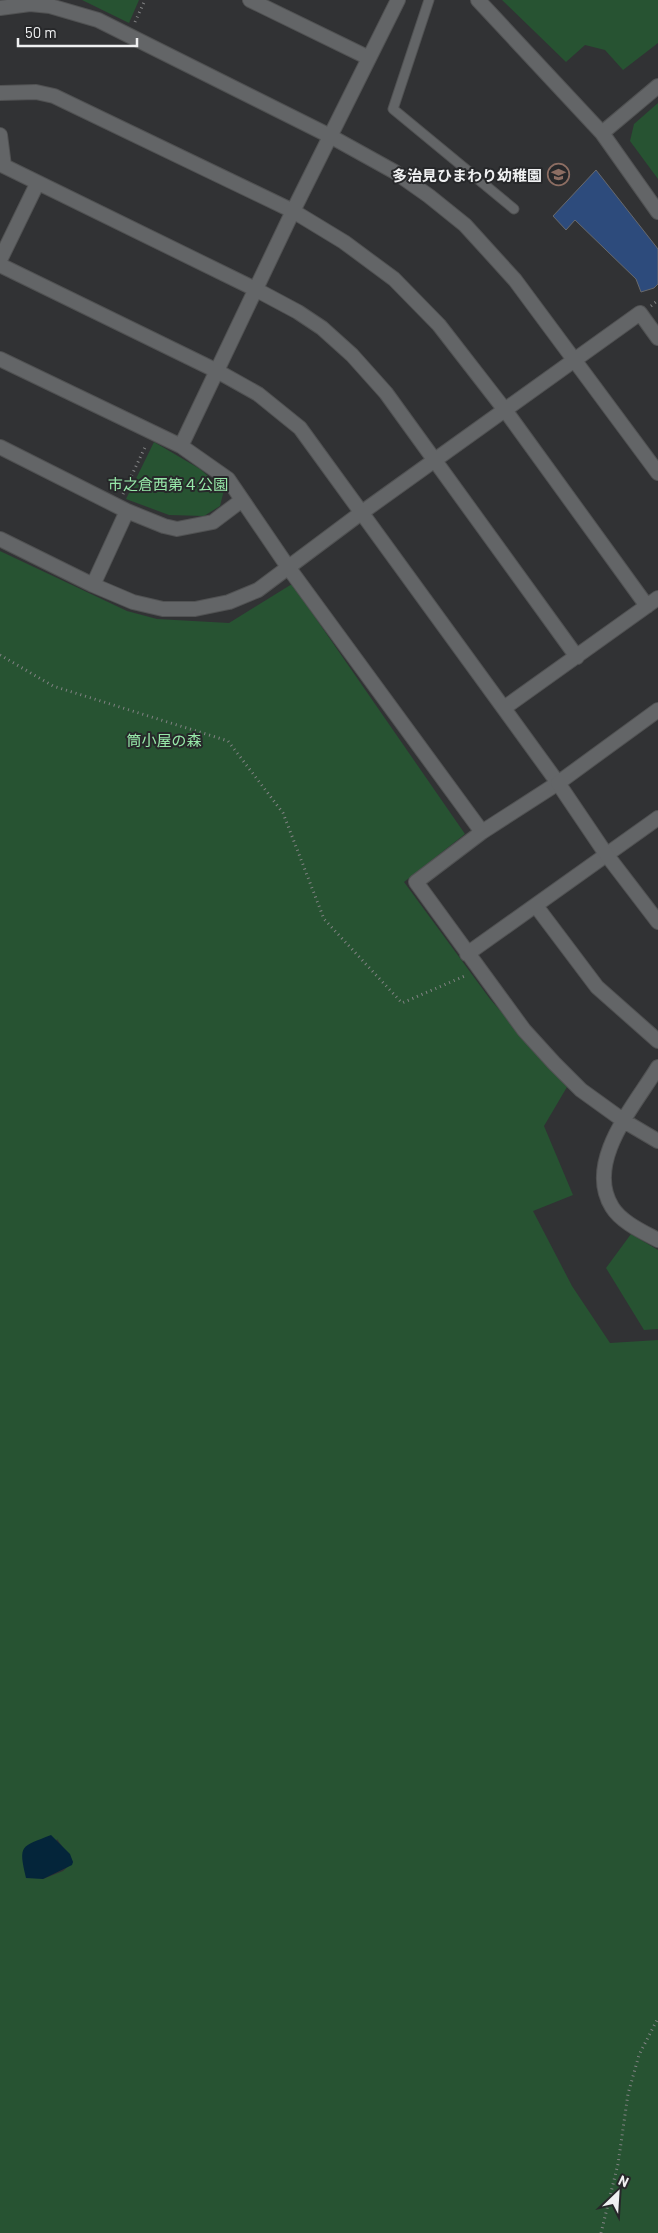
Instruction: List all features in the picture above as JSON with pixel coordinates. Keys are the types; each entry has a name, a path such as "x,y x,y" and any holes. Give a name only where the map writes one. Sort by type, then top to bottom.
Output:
{"street":[{"path":"250,0 369,58"},
{"path":"181,446 255,289 398,0"},
{"path":"478,0 602,133 658,212"},
{"path":"0,8 30,4 76,12 98,20 128,37 330,136 395,172 465,225 515,280 658,473"},
{"path":"602,133 658,86"},
{"path":"0,93 36,92 54,96 293,211 344,242 394,279 439,325 652,602 504,708"},
{"path":"0,135 4,166 37,184 255,289 322,328 352,356 386,393 434,463 577,657"},
{"path":"0,260 37,184"},
{"path":"0,265 217,371 258,394 300,428 558,782 606,854 658,922"},
{"path":"0,539 93,585 133,602 163,609 195,609 229,602 258,590 361,513 434,463 574,359 640,313 658,338"},
{"path":"0,359 181,446 228,479 288,567 482,832"},
{"path":"0,447 122,508 164,526 177,529 213,522 242,500"},
{"path":"93,585 122,508"},
{"path":"658,710 558,782 482,832 416,882 524,1030 554,1063 581,1090 624,1121 658,1141"},
{"path":"467,954 658,818"},
{"path":"536,906 597,987 658,1041"},
{"path":"658,1067 607,1150 603,1168 603,1185 612,1207 632,1225 658,1240"}],"lane":[{"path":"429,0 393,108 514,209"}],"path":[{"path":"128,37 145,0"},
{"path":"122,508 152,433"},
{"path":"0,655 53,686 228,741 283,813 324,919 402,1003 479,970"},
{"path":"601,2233 618,2164 628,2094 639,2055 658,2018"}],"green space":[{"path":"82,0 139,0 129,23"},
{"path":"502,0 658,0 658,43 623,70 605,50 585,45 566,62"},
{"path":"658,103 658,179 630,141 634,124"},
{"name":"市之倉西第４公園","path":"154,442 200,469 224,490 220,506 204,516 169,515 126,499"},
{"name":"筒小屋の森","path":"0,551 127,611 157,619 229,623 292,584 465,834 404,882 490,999 567,1087 544,1126 573,1195 533,1211 572,1286 610,1343 658,1340 658,2233 0,2233","holes":["57,1839 73,1862 63,1871 43,1879"]},
{"path":"631,1234 658,1250 658,1329 644,1330 606,1268"}],"water":[{"path":"51,1835 70,1854 73,1862 72,1865 43,1879 26,1878 22,1859 24,1848 33,1842"}],"building":[{"path":"596,170 658,249 658,284 654,288 641,292 636,279 575,220 566,230 553,216"}],"place":[{"name":"多治見ひまわり幼稚園","path":"558,175"}]}
